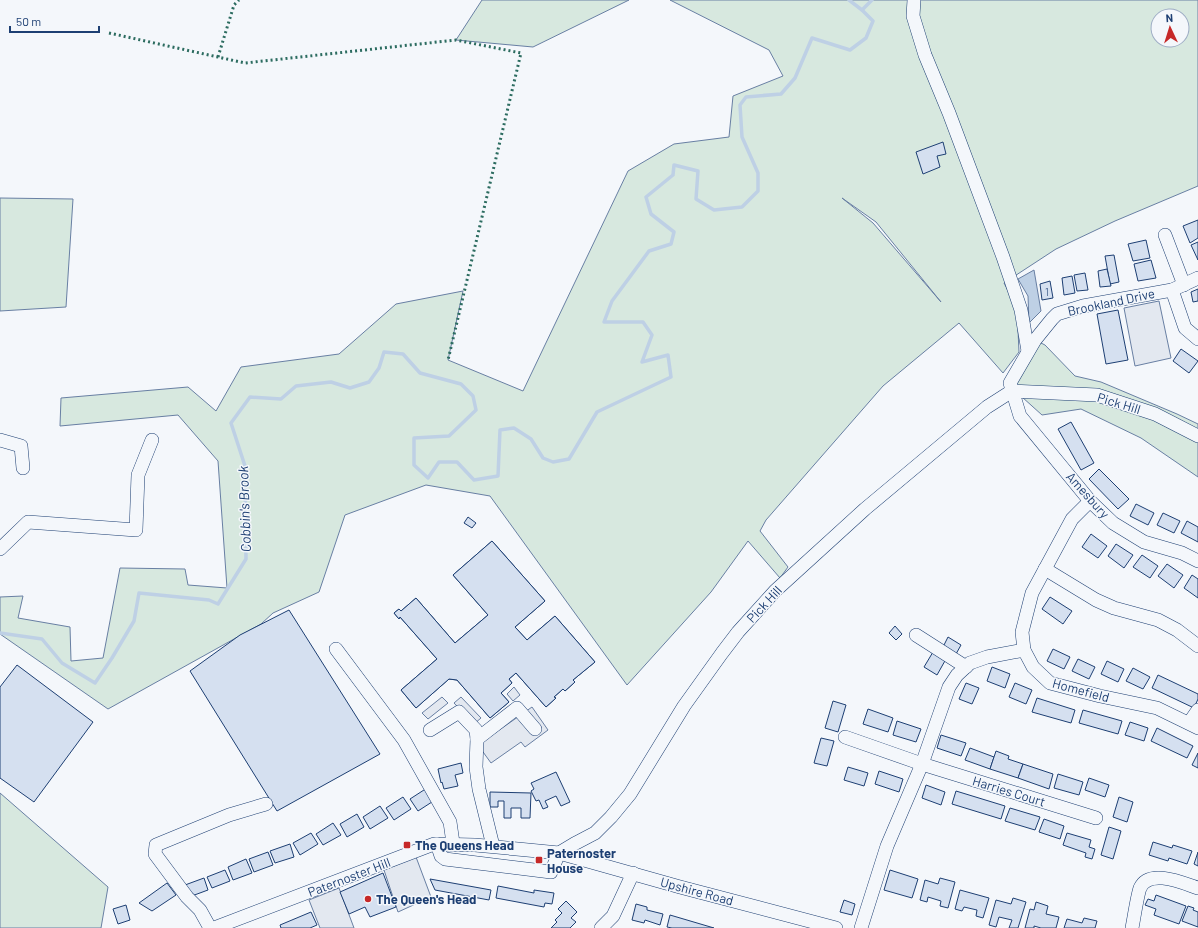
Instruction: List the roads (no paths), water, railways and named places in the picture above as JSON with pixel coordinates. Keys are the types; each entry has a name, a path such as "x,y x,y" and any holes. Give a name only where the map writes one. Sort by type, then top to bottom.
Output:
{"street":[{"path":"914,0 913,16 925,55 949,113 1003,257 1020,310 1028,351"},
{"path":"1165,235 1178,287 1185,328 1198,339"},
{"name":"Brookland Drive","path":"1011,387 1028,351 1039,334 1058,314 1077,307 1142,300 1198,278"},
{"name":"Pick Hill","path":"559,853 595,833 611,817 625,800 647,768 684,706 718,658 738,632 775,591 864,509 1011,387 1097,395 1155,414 1198,436"},
{"name":"Amesbury","path":"1011,387 1020,416 1090,501 1113,523 1144,542 1182,553 1198,561"},
{"path":"0,440 21,446 23,468"},
{"path":"0,549 28,522 136,530 138,475 152,440"},
{"name":"Homefield","path":"1090,501 1072,519 1032,593 1022,632 1024,650 1033,667 1050,683 1100,696 1157,708 1193,726"},
{"path":"1045,569 1096,600 1114,608 1158,620 1177,630 1198,646"},
{"path":"916,635 966,667"},
{"path":"336,649 404,740 450,822 453,843"},
{"path":"861,928 887,846 922,764 949,687 957,675 970,663 987,657 1024,650"},
{"path":"477,739 516,708 535,729"},
{"path":"1193,726 1198,710"},
{"path":"430,730 459,712 476,730 476,767 479,789 493,846"},
{"name":"Harries Court","path":"845,738 922,764 1096,818"},
{"path":"210,928 200,910 187,897 155,854 156,845 229,815 266,804"},
{"name":"Paternoster Hill","path":"214,928 434,844 453,843 559,853"},
{"path":"437,844 442,856 445,859 551,872 559,853"},
{"name":"Upshire Road","path":"559,853 836,928"},
{"path":"601,928 613,916 633,874"},
{"path":"1132,928 1141,887 1148,880 1157,877 1165,878 1198,888"}],"water":[{"path":"1034,270 1041,311 1029,323 1028,296 1018,279"}],"waterway":[{"name":"Cobbin's Brook","path":"0,633 42,639 62,663 95,683 134,621 139,593 209,600 218,604 246,559 245,466 231,423 250,397 281,399 296,386 331,382 350,388 369,382 379,368 384,352 403,354 420,373 461,384 473,396 476,410 449,436 414,438 414,465 428,478 439,462 457,462 474,480 498,476 500,430 514,428 531,439 543,458 553,462 569,459 597,412 671,377 668,355 642,362 652,335 643,322 604,322 612,301 649,251 671,244 674,232 651,214 646,197 673,175 674,165 698,171 696,199 714,210 742,207 758,191 758,173 742,137 740,105 746,97 781,94 795,78 812,38 850,50 866,38 873,21 849,0"},
{"path":"862,10 872,0"}],"place":[{"name":"The Queens Head","path":"407,845"},
{"name":"Paternoster House","path":"539,860"},
{"name":"The Queen's Head","path":"368,899"}]}
